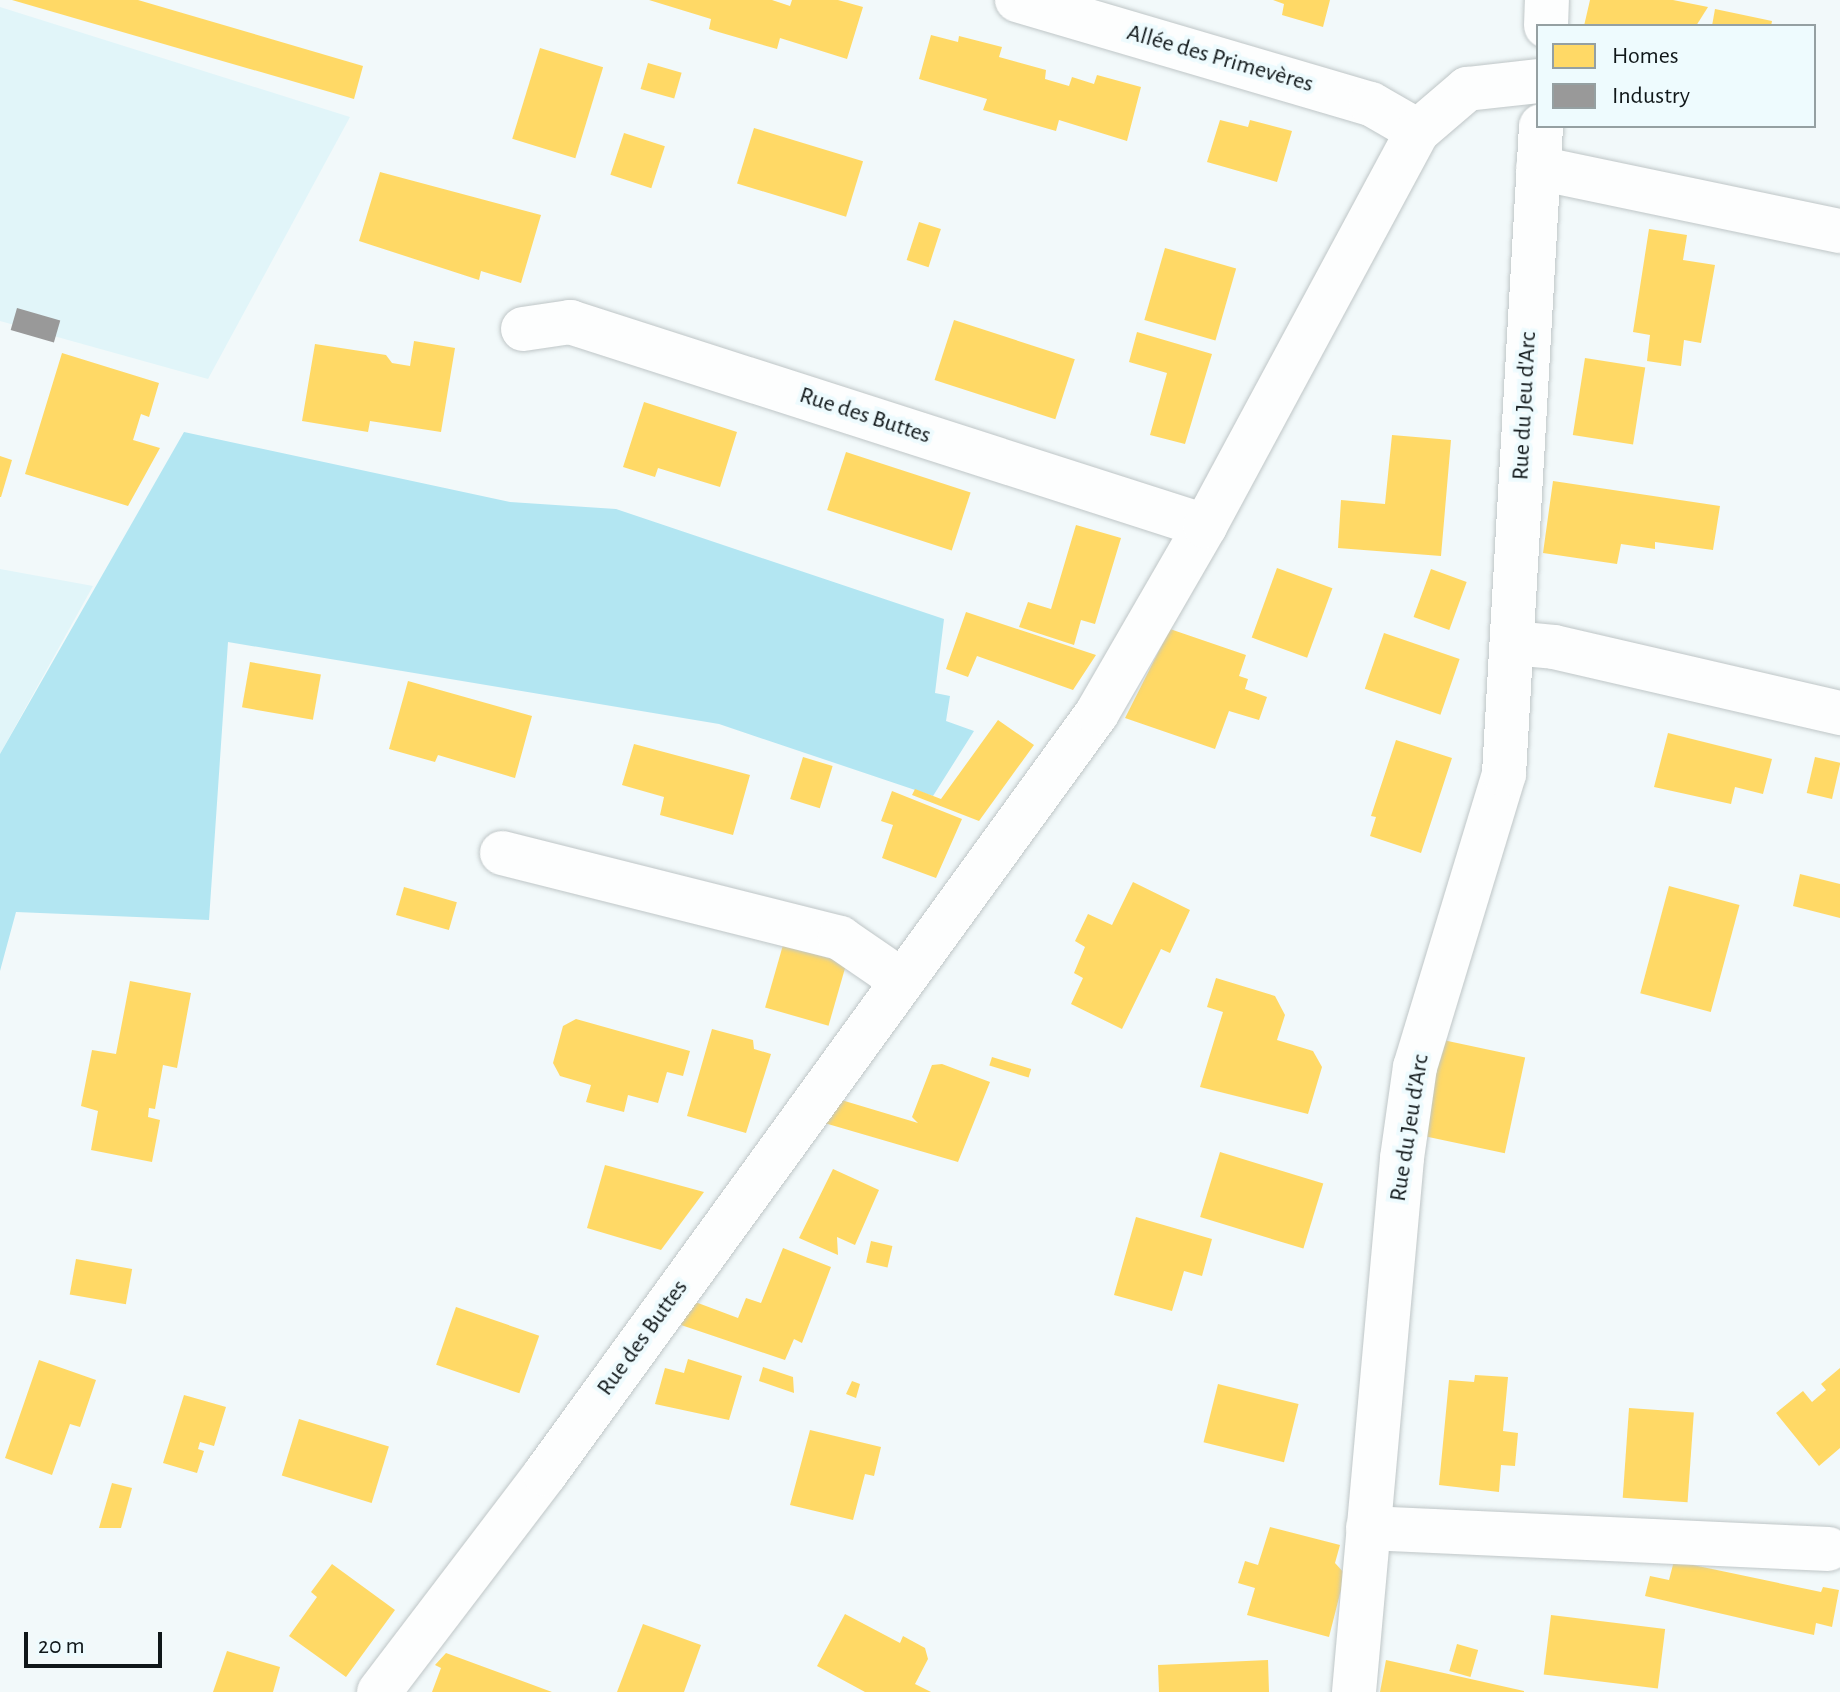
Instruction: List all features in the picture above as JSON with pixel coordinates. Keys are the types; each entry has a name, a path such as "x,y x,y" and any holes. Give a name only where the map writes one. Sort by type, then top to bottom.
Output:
{"street":[{"name":"Allée des Primevères","path":"1017,0 1371,104 1418,131"},
{"path":"1546,24 1547,0"},
{"name":"Rue des Buttes","path":"379,1692 545,1474 1097,713 1205,526 1418,131 1467,89 1536,81"},
{"name":"Rue du Jeu d'Arc","path":"1354,1692 1402,1158 1415,1067 1504,774 1540,147 1840,231"},
{"name":"Rue des Buttes","path":"523,329 570,322 1205,526"},
{"path":"1512,643 1554,647 1840,713"},
{"path":"502,853 840,938 901,980"},
{"path":"1368,1528 1829,1549"}],"shaded area":[{"path":"0,7 350,117 208,379 0,321"},
{"path":"184,432 510,502 616,509 944,619 935,693 950,696 946,721 974,731 933,796 719,724 228,642 209,920 16,912 0,971 0,754"},
{"path":"0,569 93,586 0,754"}],"building: Homes":[{"path":"12,0 138,0 363,66 354,99"},
{"path":"649,0 772,0 790,6 792,0 838,0 863,7 847,59 780,38 777,49 715,31 709,29 711,19"},
{"path":"1273,0 1330,0 1323,27 1282,15 1284,4"},
{"path":"1590,0 1673,0 1708,7 1697,24 1584,24"},
{"path":"1715,9 1772,21 1771,24 1712,24"},
{"path":"931,35 958,42 959,36 1002,47 999,57 1046,70 1045,79 1069,86 1072,77 1094,84 1097,75 1141,87 1127,141 1059,120 1056,131 983,110 987,99 919,79"},
{"path":"540,48 603,67 575,158 512,139"},
{"path":"648,63 682,73 674,99 641,89"},
{"path":"1220,120 1248,127 1250,120 1292,131 1277,182 1207,162"},
{"path":"754,128 863,161 846,217 737,183"},
{"path":"624,133 665,146 651,188 610,175"},
{"path":"380,172 541,215 521,283 481,271 479,280 359,241"},
{"path":"919,222 941,229 929,267 907,260"},
{"path":"1649,229 1687,235 1683,260 1715,265 1701,343 1684,340 1681,366 1647,361 1650,335 1633,332"},
{"path":"1165,248 1236,268 1215,340 1144,320"},
{"path":"954,320 1075,359 1055,419 935,380"},
{"path":"1137,332 1212,354 1185,444 1150,435 1167,373 1129,362"},
{"path":"414,341 455,348 441,432 370,421 368,432 302,421 315,344 386,355 392,363 410,366"},
{"path":"62,353 159,383 149,417 141,414 133,440 160,448 128,506 25,474"},
{"path":"1585,358 1645,368 1633,445 1573,435"},
{"path":"644,402 737,432 720,487 658,468 655,477 623,467"},
{"path":"1392,435 1451,440 1441,556 1338,548 1341,500 1385,504"},
{"path":"846,452 971,492 952,550 827,510"},
{"path":"0,456 12,460 1,497 0,497"},
{"path":"1553,481 1720,506 1713,550 1655,542 1655,549 1621,544 1617,564 1543,553"},
{"path":"1076,525 1121,538 1095,624 1081,620 1074,645 1019,627 1028,602 1051,609"},
{"path":"1277,568 1332,588 1307,658 1252,638"},
{"path":"1431,569 1467,582 1449,630 1414,617"},
{"path":"966,612 1096,655 1073,690 977,656 968,677 946,669"},
{"path":"1170,629 1246,655 1239,676 1248,679 1245,689 1267,697 1259,720 1229,711 1215,749 1125,718"},
{"path":"1384,633 1460,659 1440,715 1365,689"},
{"path":"250,662 321,675 313,720 242,707"},
{"path":"408,681 532,716 515,778 438,755 435,762 389,749"},
{"path":"998,720 1034,745 979,821 912,795 915,789 941,799"},
{"path":"1668,733 1772,759 1763,794 1735,787 1731,804 1654,787"},
{"path":"1396,740 1452,758 1421,853 1370,836 1376,817 1371,816"},
{"path":"634,744 750,775 733,835 660,815 664,797 622,785"},
{"path":"803,757 833,766 820,808 790,799"},
{"path":"1815,757 1840,763 1832,799 1807,793"},
{"path":"892,791 962,819 936,878 882,858 893,825 881,821"},
{"path":"1800,874 1840,884 1840,918 1793,906"},
{"path":"1133,882 1190,910 1170,953 1161,949 1122,1029 1071,1004 1083,978 1074,973 1085,947 1075,941 1088,914 1112,925"},
{"path":"1669,886 1740,905 1711,1012 1640,993"},
{"path":"404,887 457,902 449,930 396,915"},
{"path":"783,945 846,963 829,1026 765,1007"},
{"path":"1216,978 1275,996 1285,1015 1277,1040 1313,1051 1322,1067 1308,1114 1200,1087 1223,1012 1207,1007"},
{"path":"130,981 191,993 177,1068 163,1065 155,1109 149,1108 148,1117 160,1120 152,1162 91,1150 98,1111 81,1106 92,1050 116,1054"},
{"path":"576,1019 690,1051 683,1076 667,1072 658,1103 628,1095 624,1112 586,1102 591,1085 560,1076 553,1063 563,1026"},
{"path":"712,1029 753,1040 754,1049 771,1054 746,1133 687,1116"},
{"path":"1443,1040 1525,1057 1505,1153 1423,1136"},
{"path":"992,1057 1031,1069 1029,1078 989,1066"},
{"path":"942,1064 990,1082 958,1162 821,1122 838,1099 918,1123 912,1117 932,1065"},
{"path":"1220,1152 1323,1184 1303,1249 1200,1217"},
{"path":"605,1165 704,1192 661,1250 587,1228"},
{"path":"833,1169 879,1190 855,1245 837,1237 838,1255 799,1238"},
{"path":"1136,1217 1212,1239 1202,1276 1184,1271 1172,1311 1114,1295"},
{"path":"871,1241 892,1246 887,1267 866,1262"},
{"path":"783,1248 831,1267 802,1343 794,1339 785,1360 681,1325 690,1300 738,1318 746,1298 761,1303"},
{"path":"76,1259 132,1269 126,1304 70,1294"},
{"path":"456,1307 539,1336 519,1393 436,1365"},
{"path":"688,1359 742,1376 729,1420 655,1404 665,1368 684,1373"},
{"path":"39,1360 96,1380 80,1427 70,1424 52,1475 5,1458"},
{"path":"763,1367 793,1377 794,1393 759,1381"},
{"path":"1840,1368 1840,1448 1819,1466 1776,1413 1803,1391 1812,1402 1826,1390 1821,1384"},
{"path":"1475,1375 1508,1377 1503,1431 1518,1433 1515,1466 1501,1465 1499,1492 1439,1485 1449,1380 1474,1382"},
{"path":"852,1381 860,1384 856,1398 846,1394"},
{"path":"1218,1384 1299,1404 1284,1462 1203,1442"},
{"path":"184,1395 226,1407 214,1446 200,1442 198,1449 204,1451 197,1473 163,1463"},
{"path":"1629,1408 1694,1413 1688,1502 1623,1498"},
{"path":"299,1419 389,1446 372,1503 282,1475"},
{"path":"810,1430 881,1447 874,1476 865,1474 853,1520 790,1505"},
{"path":"112,1483 132,1488 121,1528 99,1528"},
{"path":"1270,1527 1340,1545 1335,1563 1345,1574 1329,1637 1247,1615 1255,1588 1238,1583 1245,1561 1258,1565"},
{"path":"1674,1561 1821,1592 1823,1587 1839,1590 1832,1627 1816,1623 1814,1635 1645,1596 1650,1576 1669,1580"},
{"path":"332,1564 395,1610 346,1677 289,1636 317,1597 311,1592"},
{"path":"845,1614 900,1643 903,1636 925,1648 928,1659 915,1684 931,1692 865,1692 817,1666"},
{"path":"1551,1615 1665,1629 1658,1689 1544,1675"},
{"path":"643,1624 701,1645 684,1692 617,1692"},
{"path":"1457,1644 1478,1650 1470,1677 1449,1671"},
{"path":"227,1651 280,1667 273,1692 213,1692"},
{"path":"446,1653 552,1692 432,1692 441,1668 435,1665"},
{"path":"1268,1660 1269,1692 1159,1692 1158,1665"},
{"path":"1386,1660 1524,1691 1524,1692 1380,1692"}],"building: Industry":[{"path":"17,308 60,320 54,343 11,330"}]}
